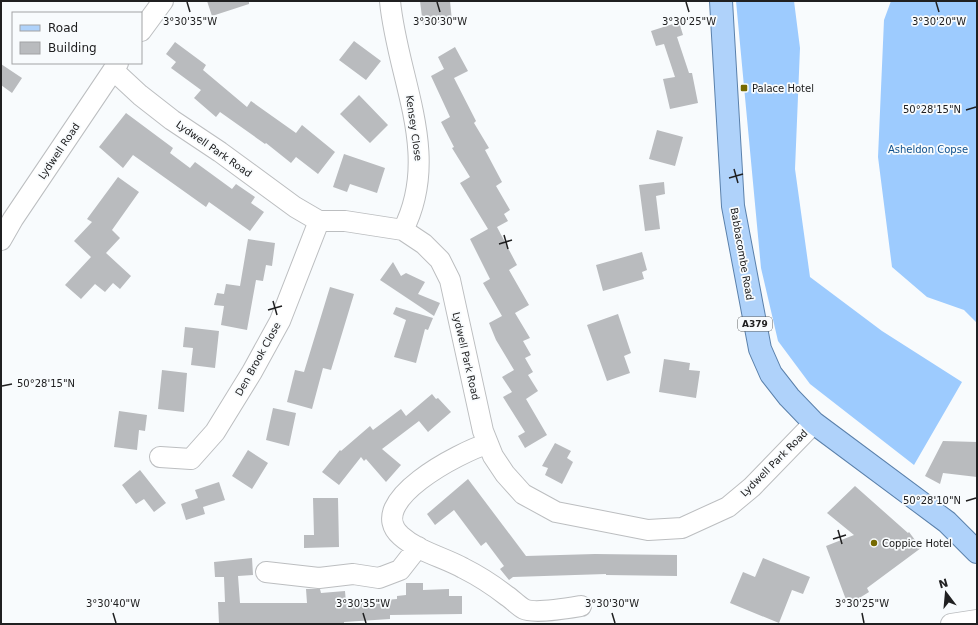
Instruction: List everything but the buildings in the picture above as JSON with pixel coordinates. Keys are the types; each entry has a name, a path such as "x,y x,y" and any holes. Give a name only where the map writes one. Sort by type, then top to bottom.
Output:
{"main road":[{"name":"Babbacombe Road","path":"720,1 733,206 760,349 771,374 789,397 814,423 947,522 977,552"}],"street":[{"path":"142,30 163,1"},
{"name":"Kensey Close","path":"390,1 396,40 413,107 419,153 419,179 412,214 404,230"},
{"name":"Lydwell Park Road","path":"115,66 140,95 172,120 220,152 295,208 319,221 345,221 404,230 424,244 440,260 450,280 487,444 505,474 523,494 556,512 648,530 682,528 728,507 752,487 814,423"},
{"name":"Lydwell Road","path":"1,240 13,219 115,66"},
{"name":"Den Brook Close","path":"160,457 191,459 215,432 252,372 280,321 319,221"},
{"path":"487,444 472,449 436,467 403,495 394,511 392,521 400,536 418,547 454,563 480,577 524,609 555,610 581,606"},
{"path":"266,572 319,578 353,574 379,578 400,570 418,547"},
{"path":"951,624 977,620"}],"green space":[{"path":"736,1 794,1 800,48 795,169 810,277 882,331 962,382 914,465 810,384 778,341 761,268"},
{"name":"Asheldon Copse","path":"891,1 977,1 977,323 964,310 927,297 892,267 878,157 884,20"}],"place":[{"name":"Palace Hotel","path":"744,88"},
{"name":"Coppice Hotel","path":"874,543"}]}
